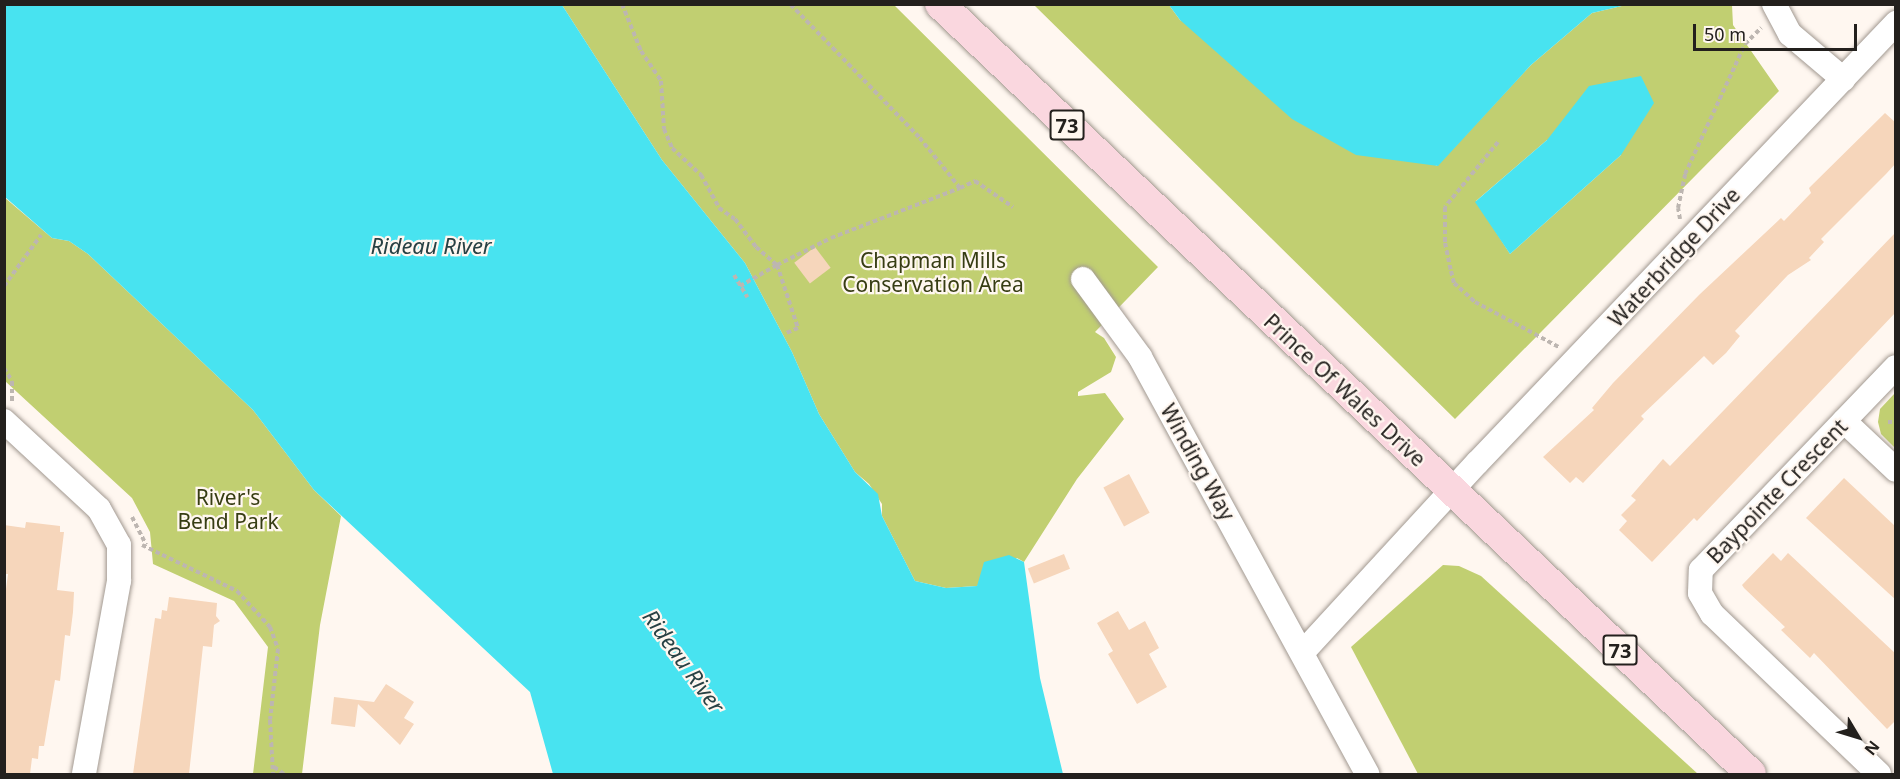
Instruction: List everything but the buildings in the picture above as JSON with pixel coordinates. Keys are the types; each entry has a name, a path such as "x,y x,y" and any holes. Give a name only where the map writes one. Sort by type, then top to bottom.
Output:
{"main road":[{"name":"Prince Of Wales Drive","path":"940,4 1751,774"}],"street":[{"path":"1775,8 1790,34 1843,79"},
{"name":"Waterbridge Drive","path":"1451,490 1896,23"},
{"name":"Winding Way","path":"1083,279 1140,357 1303,652 1366,774"},
{"name":"Baypointe Crescent","path":"1879,774 1712,614 1700,593 1701,570 1896,367"},
{"path":"1844,421 1896,470"},
{"path":"7,424 99,509 120,545 118,581 84,774"},
{"path":"1303,652 1451,490"}],"path":[{"path":"622,4 641,51 661,81 664,129 672,148 705,180 718,208 735,219 751,241 777,265 798,328 786,333"},
{"path":"790,4 919,137 960,188"},
{"path":"1686,244 1678,208 1685,174 1745,44 1775,8"},
{"path":"1498,142 1445,207 1445,243 1454,283 1475,302 1577,359"},
{"path":"740,286 845,232 953,193 975,181 1012,207"},
{"path":"4,286 41,235"},
{"path":"734,275 747,297"},
{"path":"4,368 14,391 7,424"},
{"path":"1888,422 1896,422"},
{"path":"120,545 146,545 237,591 270,627 278,649 270,720 273,774"},
{"path":"274,767 284,774"}],"green space":[{"name":"Chapman Mills Conservation Area","path":"562,5 894,5 1158,267 1095,332 1104,338 1116,357 1111,372 1078,392 1078,396 1105,393 1124,419 1077,479 1024,562 1017,558 977,586 946,588 915,581 882,516 882,504 869,484 855,472 819,414 792,352 745,263 662,160"},
{"path":"1034,5 1169,5 1180,20 1437,166 1531,65 1592,13 1626,5 1732,5 1733,25 1779,91 1455,419","holes":["1547,140 1621,155 1510,254 1476,201"]},
{"name":"River's Bend Park","path":"4,197 52,238 69,241 88,254 253,410 314,490 341,516 320,625 302,774 253,774 268,647 234,601 153,564 150,532 132,498 5,381"},
{"path":"1895,393 1895,448 1881,434 1878,422 1880,409"},
{"path":"1443,565 1459,566 1481,576 1698,774 1418,774 1351,647"}],"water":[{"name":"Rideau River","path":"4,5 562,5 662,160 745,263 792,352 819,414 855,472 878,494 882,516 915,581 946,588 977,586 984,562 1009,555 1024,562 1040,678 1063,774 553,774 530,692 314,490 253,410 88,254 69,241 52,238 5,197"},
{"path":"1169,5 1626,5 1592,13 1531,65 1438,166 1356,155 1292,119 1180,20"},
{"path":"1641,76 1654,103 1621,155 1510,254 1475,202 1547,140 1589,86"}]}
